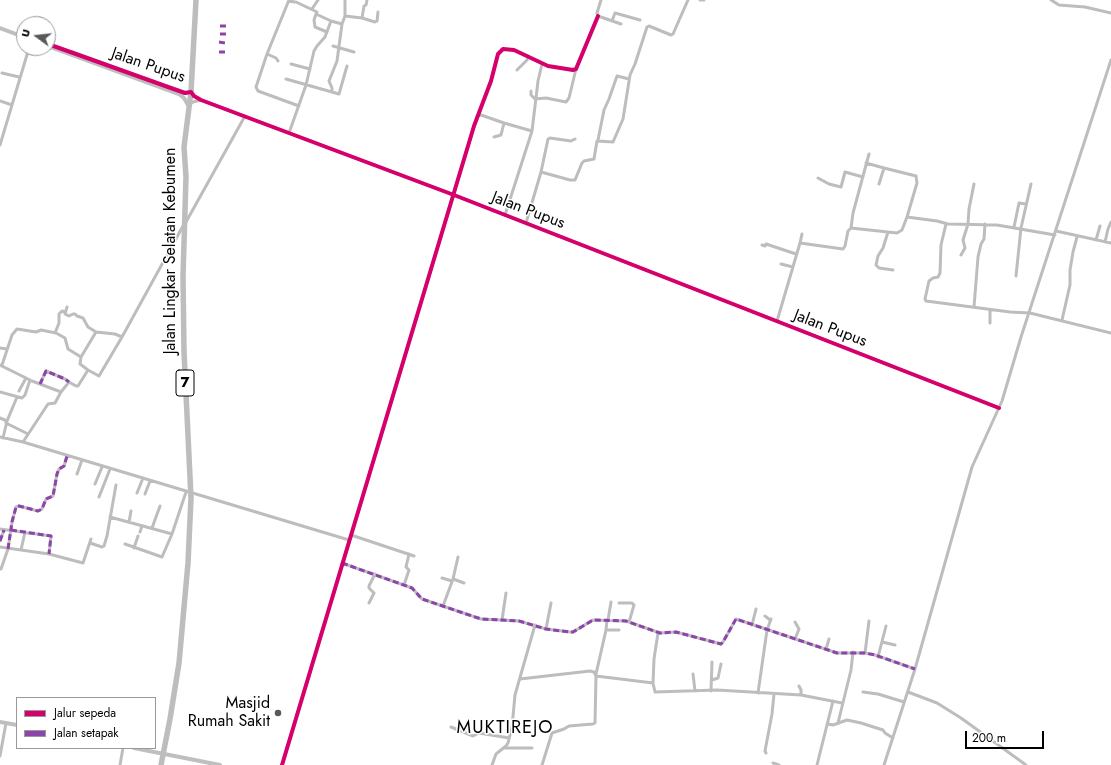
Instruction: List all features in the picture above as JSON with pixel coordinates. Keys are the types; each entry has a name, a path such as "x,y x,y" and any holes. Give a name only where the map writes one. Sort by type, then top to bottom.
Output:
{"highway":[{"name":"Jalan Lingkar Selatan Kebumen","path":"161,765 179,663 188,563 188,492 183,284 186,178 184,147 188,105 191,92 196,0"}],"street":[{"path":"299,106 258,91 256,88 266,54 289,0 312,9 330,21 342,24"},
{"path":"312,9 318,0"},
{"path":"332,92 329,81 337,61 342,24 345,16 346,0"},
{"path":"362,18 364,6 366,6 367,0"},
{"path":"535,99 546,98 566,102 576,69 598,16 597,13 601,0"},
{"path":"598,140 607,143 614,141 623,119 629,79 636,64 647,27 649,26 673,34 688,0"},
{"path":"1050,0 1059,5 1111,13"},
{"path":"317,12 314,20 315,27 327,32"},
{"path":"345,16 362,18 376,22 378,12"},
{"path":"612,21 615,14 640,20"},
{"path":"598,16 621,24"},
{"path":"289,133 306,85 316,48 324,39 330,21"},
{"path":"0,27 16,33"},
{"path":"333,46 354,52"},
{"name":"Jalan Pupus","path":"56,48 168,88 185,93 191,92 194,96 201,100 454,195 999,408"},
{"name":"Jalan Pupus","path":"56,48 179,94 184,98 188,105 201,100"},
{"path":"282,765 477,116 491,81 498,54 503,49 514,50 542,64 560,69 576,69"},
{"path":"266,54 276,58 278,61"},
{"path":"0,144 26,56"},
{"path":"516,70 527,60 528,56"},
{"path":"884,765 915,669 972,467 999,408 1111,60"},
{"path":"291,64 310,69"},
{"path":"505,215 532,131 535,99 542,64"},
{"path":"286,79 340,94 347,66"},
{"path":"2,73 19,77"},
{"path":"541,172 570,180 576,179 582,163 594,158 603,114 617,76 629,79"},
{"path":"531,91 531,95 535,99"},
{"path":"0,101 12,105"},
{"path":"477,116 481,114 504,123 532,131"},
{"path":"96,332 81,357 80,364 88,370 100,375 244,116"},
{"path":"494,137 501,135 504,123"},
{"path":"526,224 541,172 548,138 571,141 575,138"},
{"path":"800,243 843,249 848,231 851,228 853,213 869,154"},
{"path":"851,228 897,233 902,230 917,183 916,176 866,162"},
{"path":"879,184 884,168"},
{"path":"818,178 829,184 841,186 845,172 862,177"},
{"path":"961,255 964,248 963,240 968,224 969,209 974,184"},
{"path":"1016,276 1021,228 1031,184"},
{"path":"1014,227 1019,203 1026,204"},
{"path":"907,217 937,221 946,224 985,224 1014,227 1055,235"},
{"path":"1105,242 1111,222"},
{"path":"946,224 941,245 939,275 929,281 925,297 927,302 990,310 1030,313 1111,333"},
{"path":"974,307 978,257 984,238 985,224"},
{"path":"1096,240 1100,226"},
{"path":"1056,231 1077,237 1111,243"},
{"path":"888,232 876,265 879,268 893,270"},
{"path":"777,321 802,234"},
{"path":"1062,320 1070,285 1070,270 1077,237"},
{"path":"762,246 766,244 796,254"},
{"path":"781,264 793,267"},
{"path":"65,312 67,307"},
{"path":"990,310 990,323"},
{"path":"55,333 59,323 59,314 62,311 67,315 75,314 84,318 88,327 96,332 115,334 122,337"},
{"path":"61,392 28,379 1,365 12,335 17,330 34,332 41,330 55,333 65,338 68,349 81,357"},
{"path":"0,348 7,349"},
{"path":"40,384 46,371 78,386 88,370"},
{"path":"19,391 28,379"},
{"path":"0,392 21,399 23,398 28,379"},
{"path":"23,442 46,407 49,404 54,404 69,382"},
{"path":"17,397 1,437 23,442 349,540"},
{"path":"0,418 28,434"},
{"path":"1,569 8,549 16,507 19,506 40,510 43,508 46,499 53,496 57,474 59,469 64,466 67,456"},
{"path":"77,474 82,460"},
{"path":"94,484 102,466"},
{"path":"99,497 110,469"},
{"path":"137,493 143,478"},
{"path":"145,494 150,480"},
{"path":"0,547 49,554 83,563 90,541 103,547 107,536 116,485"},
{"path":"124,544 162,557 188,492"},
{"path":"152,528 160,506"},
{"path":"129,522 131,511"},
{"path":"110,517 172,534"},
{"path":"140,532 142,526"},
{"path":"0,541 2,529 51,536 49,554"},
{"path":"21,550 25,532"},
{"path":"351,535 414,556"},
{"path":"134,548 138,536"},
{"path":"404,585 409,570 406,567 409,554"},
{"path":"443,606 458,557"},
{"path":"342,563 415,589 421,598 481,619 519,622 546,629 573,632 593,620 629,622 658,633 676,632 721,644 735,619 841,654 853,652 865,653 915,669"},
{"path":"369,603 374,593 369,586 375,574"},
{"path":"442,578 464,584"},
{"path":"502,620 506,594"},
{"path":"542,765 552,733 564,730 569,726 595,723 596,675 611,602"},
{"path":"546,629 551,603"},
{"path":"619,603 632,603 634,605 629,622"},
{"path":"752,625 756,609"},
{"path":"758,693 767,630 770,620 765,616"},
{"path":"865,653 869,621"},
{"path":"795,622 799,629 795,639"},
{"path":"492,765 496,754 508,743 512,727 515,695 535,625"},
{"path":"878,657 886,626"},
{"path":"606,630 619,630"},
{"path":"658,633 654,660 653,683 655,692 711,690 800,695 842,703"},
{"path":"826,649 829,639"},
{"path":"882,642 895,645"},
{"path":"838,723 851,670 853,652"},
{"path":"711,690 712,662"},
{"path":"712,680 718,678 721,664"},
{"path":"520,679 590,671 596,675 653,683"},
{"path":"693,674 695,691"},
{"path":"799,686 801,690 800,695"},
{"path":"863,692 878,694 904,702"},
{"path":"908,692 937,703 961,718 1026,765"},
{"path":"766,753 765,751 774,694"},
{"path":"817,765 833,701"},
{"path":"828,724 847,720 883,730 885,734 893,738"},
{"path":"0,722 16,725"},
{"path":"0,756 6,723"},
{"path":"452,727 473,736 479,733 509,738"},
{"path":"503,748 532,748"},
{"path":"120,765 123,749"},
{"path":"139,749 220,765"},
{"path":"773,763 779,765"}],"marked path":[{"path":"220,26 226,26"},
{"path":"220,34 226,34"},
{"path":"219,42 225,43"},
{"path":"219,52 225,52"},
{"path":"40,384 46,371 69,382"},
{"path":"8,549 16,507 19,506 38,511 42,509 46,499 53,496 57,474 59,469 64,466 67,456"},
{"path":"0,541 4,530"},
{"path":"11,530 51,536 49,554"},
{"path":"342,563 412,588 422,599 481,619 519,621 546,629 570,632 573,632 593,620 626,621 660,633 676,632 721,644 736,619 837,653 865,653 875,655 915,669"}],"cycle path":[{"path":"282,765 474,126 491,81 498,54 503,49 514,50 548,66 573,70 576,69 598,16"},
{"path":"56,47 185,93 191,92 194,96 201,100 454,195 999,408"}],"place":[{"name":"Masjid Rumah Sakit","path":"278,713"}],"district":[{"name":"MUKTIREJO","path":"505,729"}]}
